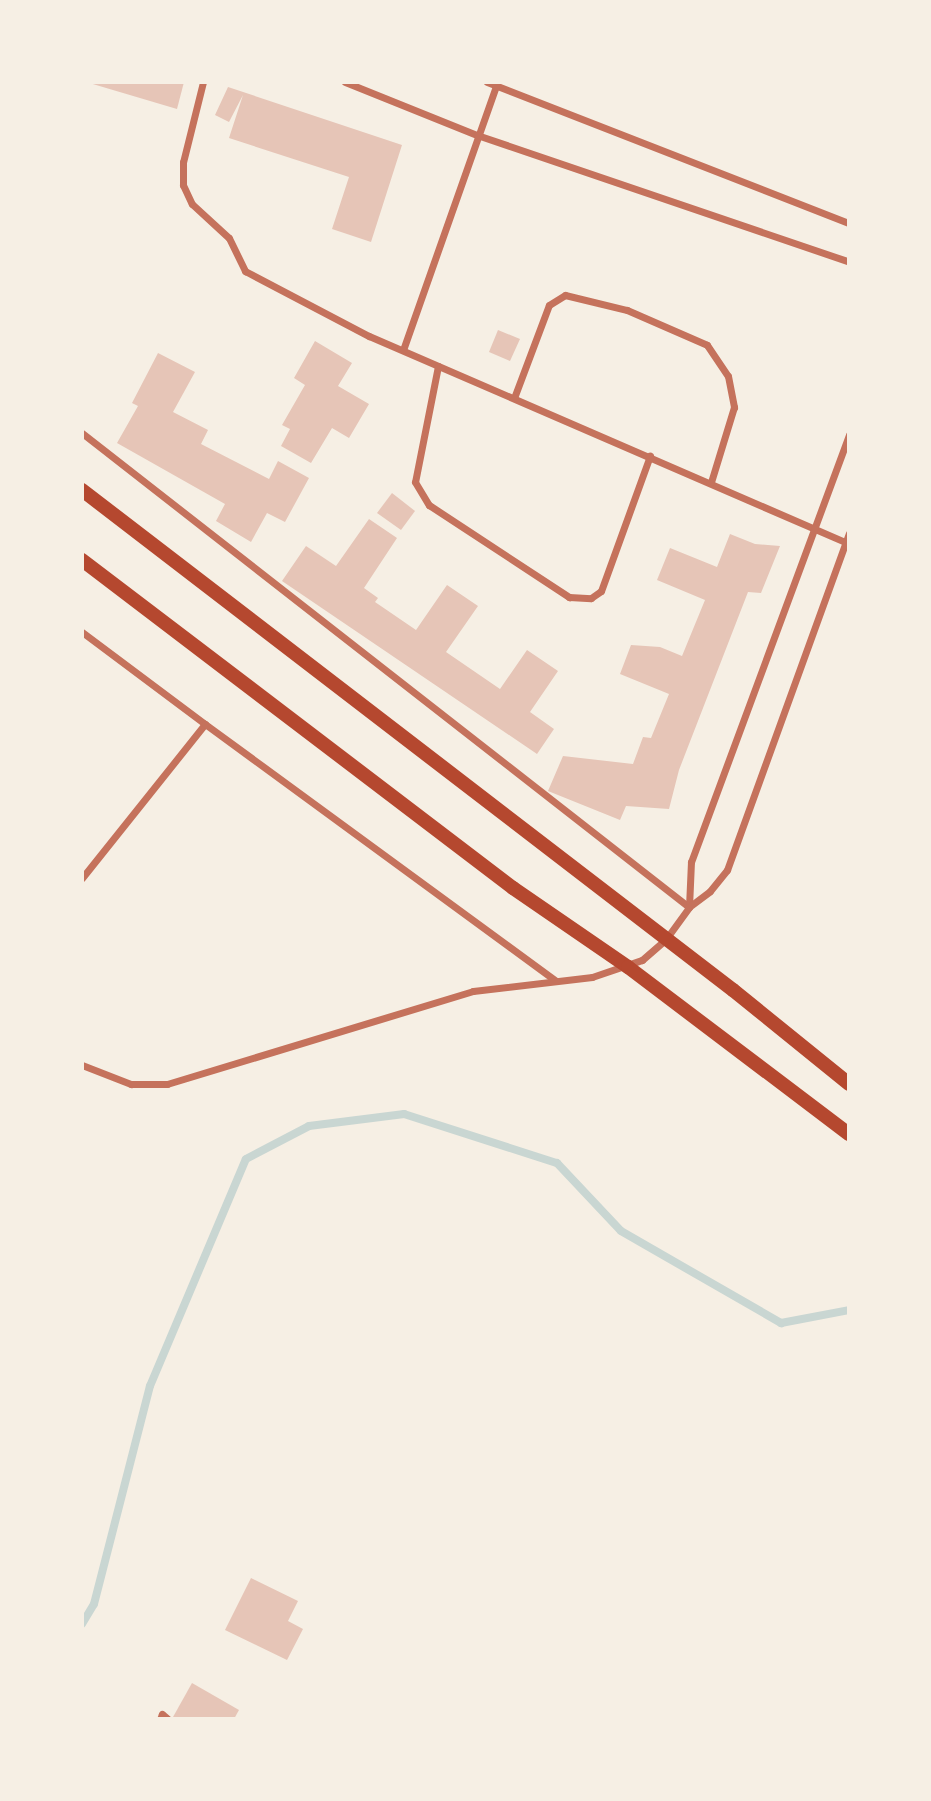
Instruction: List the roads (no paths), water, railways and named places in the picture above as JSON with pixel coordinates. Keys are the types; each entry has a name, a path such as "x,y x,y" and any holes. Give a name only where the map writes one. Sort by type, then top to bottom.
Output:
{"main road":[{"path":"82,490 666,939 849,1084"},
{"path":"82,560 513,888 628,967 849,1134"}],"street":[{"path":"203,82 183,162 183,185 192,204 229,238 245,271 438,366 845,542"},
{"path":"345,82 477,135 849,262"},
{"path":"487,82 849,223"},
{"path":"403,350 497,84"},
{"path":"514,398 549,305 565,295 626,310 707,345 728,376 734,407 711,482"},
{"path":"438,366 415,482 429,505 569,597 591,598 601,591 650,456"},
{"path":"82,433 689,906"},
{"path":"689,906 691,862 849,434"},
{"path":"82,1065 122,1082 167,1084 433,1002 555,980 592,977 628,967 666,939 689,906 710,891 727,870 849,533"},
{"path":"82,632 555,980"},
{"path":"82,878 205,724"},
{"path":"160,1719 162,1714 168,1719"}],"waterway":[{"path":"82,1624 94,1604 150,1386 246,1159 309,1126 404,1114 557,1163 621,1231 781,1323 849,1310"}]}
